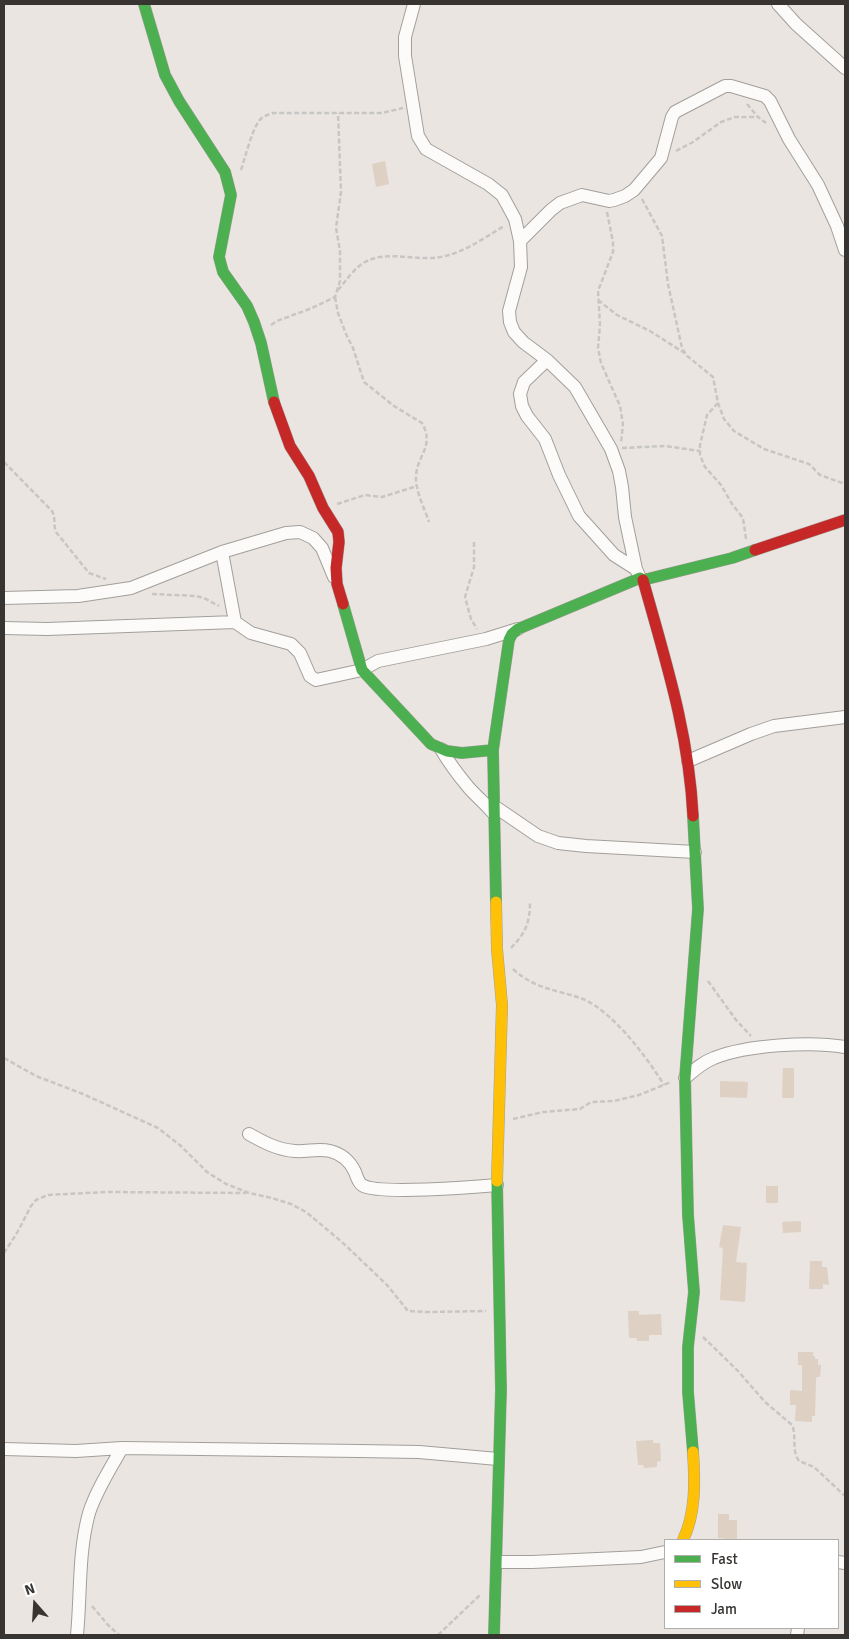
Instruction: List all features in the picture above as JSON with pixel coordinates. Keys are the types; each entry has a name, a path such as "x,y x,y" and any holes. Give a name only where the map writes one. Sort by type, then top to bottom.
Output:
{"street":[{"path":"144,4 166,76 225,172 231,195 220,247 219,257 223,272 247,306 258,335 275,404 290,446 309,476 323,508 339,536 336,568 337,584"},
{"path":"414,4 405,37 405,56 418,136 426,149 488,184 502,195 515,219 520,241 522,268 508,318 514,332 523,342 547,360 575,386 611,449 622,487 625,517 680,719 688,761 692,793 698,909 685,1078 688,1215 694,1292 688,1347 688,1392 694,1468 694,1502 690,1525 683,1539"},
{"path":"778,4 796,24 845,68"},
{"path":"520,241 560,203 582,195 609,200 625,196 634,190 661,158 674,112 720,89 732,86 762,94 770,101 789,139 818,185 837,226 845,250"},
{"path":"547,360 524,382 520,394 522,406 527,416 545,439 559,475 579,516 614,555 640,576"},
{"path":"222,552 234,618 251,633 291,644 300,653 310,676 316,680 362,670 378,660 486,639 518,629 640,576 748,552 845,520"},
{"path":"4,598 78,596 131,588 222,552 286,533 300,532 313,538 322,548 337,584 362,670 431,744 456,754 476,754 493,750"},
{"path":"4,628 47,629 234,618"},
{"path":"494,1635 501,1390 497,1185 502,1005 497,949 493,750 509,640 518,629"},
{"path":"688,761 774,726 845,717"},
{"path":"441,749 451,766 470,790 494,810 538,836 558,843 586,846 695,852"},
{"path":"685,1078 702,1064 714,1058 760,1048 816,1044 845,1047"},
{"path":"249,1134 266,1144 295,1151 329,1150 351,1163 361,1185 367,1187 409,1189 497,1185"},
{"path":"4,1449 76,1451 122,1448 419,1452 498,1459"},
{"path":"77,1635 85,1532 90,1512 107,1474 122,1448"},
{"path":"497,1562 641,1557 664,1552"}],"path":[{"path":"732,86 758,117 769,125"},
{"path":"240,172 256,127 265,116 273,113 382,114 413,106"},
{"path":"258,335 277,321 312,308 334,297 337,291 340,280 340,251 336,228 340,192 338,113"},
{"path":"661,158 693,142 721,122 735,117 758,117"},
{"path":"634,190 645,203 662,236 668,284 682,348 686,355"},
{"path":"609,200 606,214 613,242 613,252 612,260 598,291 600,325 598,348 601,363 620,406 623,433 620,449 633,446 666,446 700,451"},
{"path":"337,291 364,262 386,257 432,259 445,256 477,242 515,219"},
{"path":"334,297 338,313 353,348 364,382 425,428 428,442 417,472 417,486 429,522"},
{"path":"598,300 617,315 650,331 686,355 713,377 718,402 726,424 734,431 764,448 809,464 820,475 845,484"},
{"path":"718,402 707,415 700,451 704,467 721,484 732,504 743,518 748,552"},
{"path":"4,462 52,511 56,532 89,573 144,593 204,598 234,618"},
{"path":"323,508 365,495 382,497 417,486"},
{"path":"474,542 474,567 465,597 471,618 486,639"},
{"path":"510,949 524,934 527,926 530,901"},
{"path":"497,949 504,960 523,978 541,988 584,1000 598,1008 638,1048 664,1084"},
{"path":"705,977 736,1020 760,1048"},
{"path":"4,1058 36,1076 83,1094 158,1128 181,1146 207,1172 226,1184 248,1193 291,1204 306,1212 342,1242 387,1286 408,1311 500,1310"},
{"path":"500,1122 543,1112 580,1109 591,1102 614,1102 685,1078"},
{"path":"4,1253 31,1206 41,1197 48,1195 107,1192 248,1193"},
{"path":"691,1325 738,1371 765,1402 792,1425 794,1430 794,1451 799,1461 814,1467 845,1496"},
{"path":"438,1635 496,1578"},
{"path":"79,1592 119,1635"}],"building":[{"path":"385,161 389,184 376,187 372,164"},
{"path":"783,1068 794,1068 794,1098 782,1098"},
{"path":"720,1081 748,1082 747,1098 720,1097"},
{"path":"766,1186 778,1186 778,1203 766,1203"},
{"path":"801,1221 801,1232 783,1233 782,1222"},
{"path":"723,1225 741,1227 736,1262 747,1263 745,1302 720,1300 723,1248 719,1247"},
{"path":"810,1261 822,1261 822,1267 827,1267 829,1285 823,1284 823,1289 809,1289"},
{"path":"628,1311 639,1311 639,1315 661,1314 662,1335 649,1335 649,1341 637,1341 637,1338 629,1338"},
{"path":"798,1352 813,1352 815,1359 818,1359 818,1365 821,1365 820,1377 816,1379 815,1416 812,1416 812,1422 795,1421 796,1405 790,1405 790,1390 802,1391 802,1365 798,1365"},
{"path":"653,1440 653,1443 660,1443 661,1461 657,1462 657,1467 644,1468 643,1465 638,1465 636,1441"},
{"path":"718,1514 729,1514 729,1520 737,1520 737,1539 718,1538"}],"traffic: fast":[{"path":"144,4 165,75 179,101 225,172 231,195 219,257 223,272 247,306 254,322 261,343 274,402"},
{"path":"496,902 493,750 509,640 512,634 518,629 640,578 643,580 732,558 755,550"},
{"path":"343,604 362,670 431,744 447,751 462,753 493,750"},
{"path":"693,816 698,909 685,1078 688,1215 694,1292 688,1347 688,1392 693,1452"},
{"path":"494,1635 501,1390 497,1181"}],"traffic: slow":[{"path":"496,902 497,949 502,1005 497,1181"},
{"path":"683,1539 692,1508 694,1485 693,1452"}],"traffic: jam":[{"path":"274,402 290,446 309,476 323,508 338,532 337,584 343,604"},
{"path":"755,550 845,520"},
{"path":"643,580 675,696 687,755 693,816"}]}
